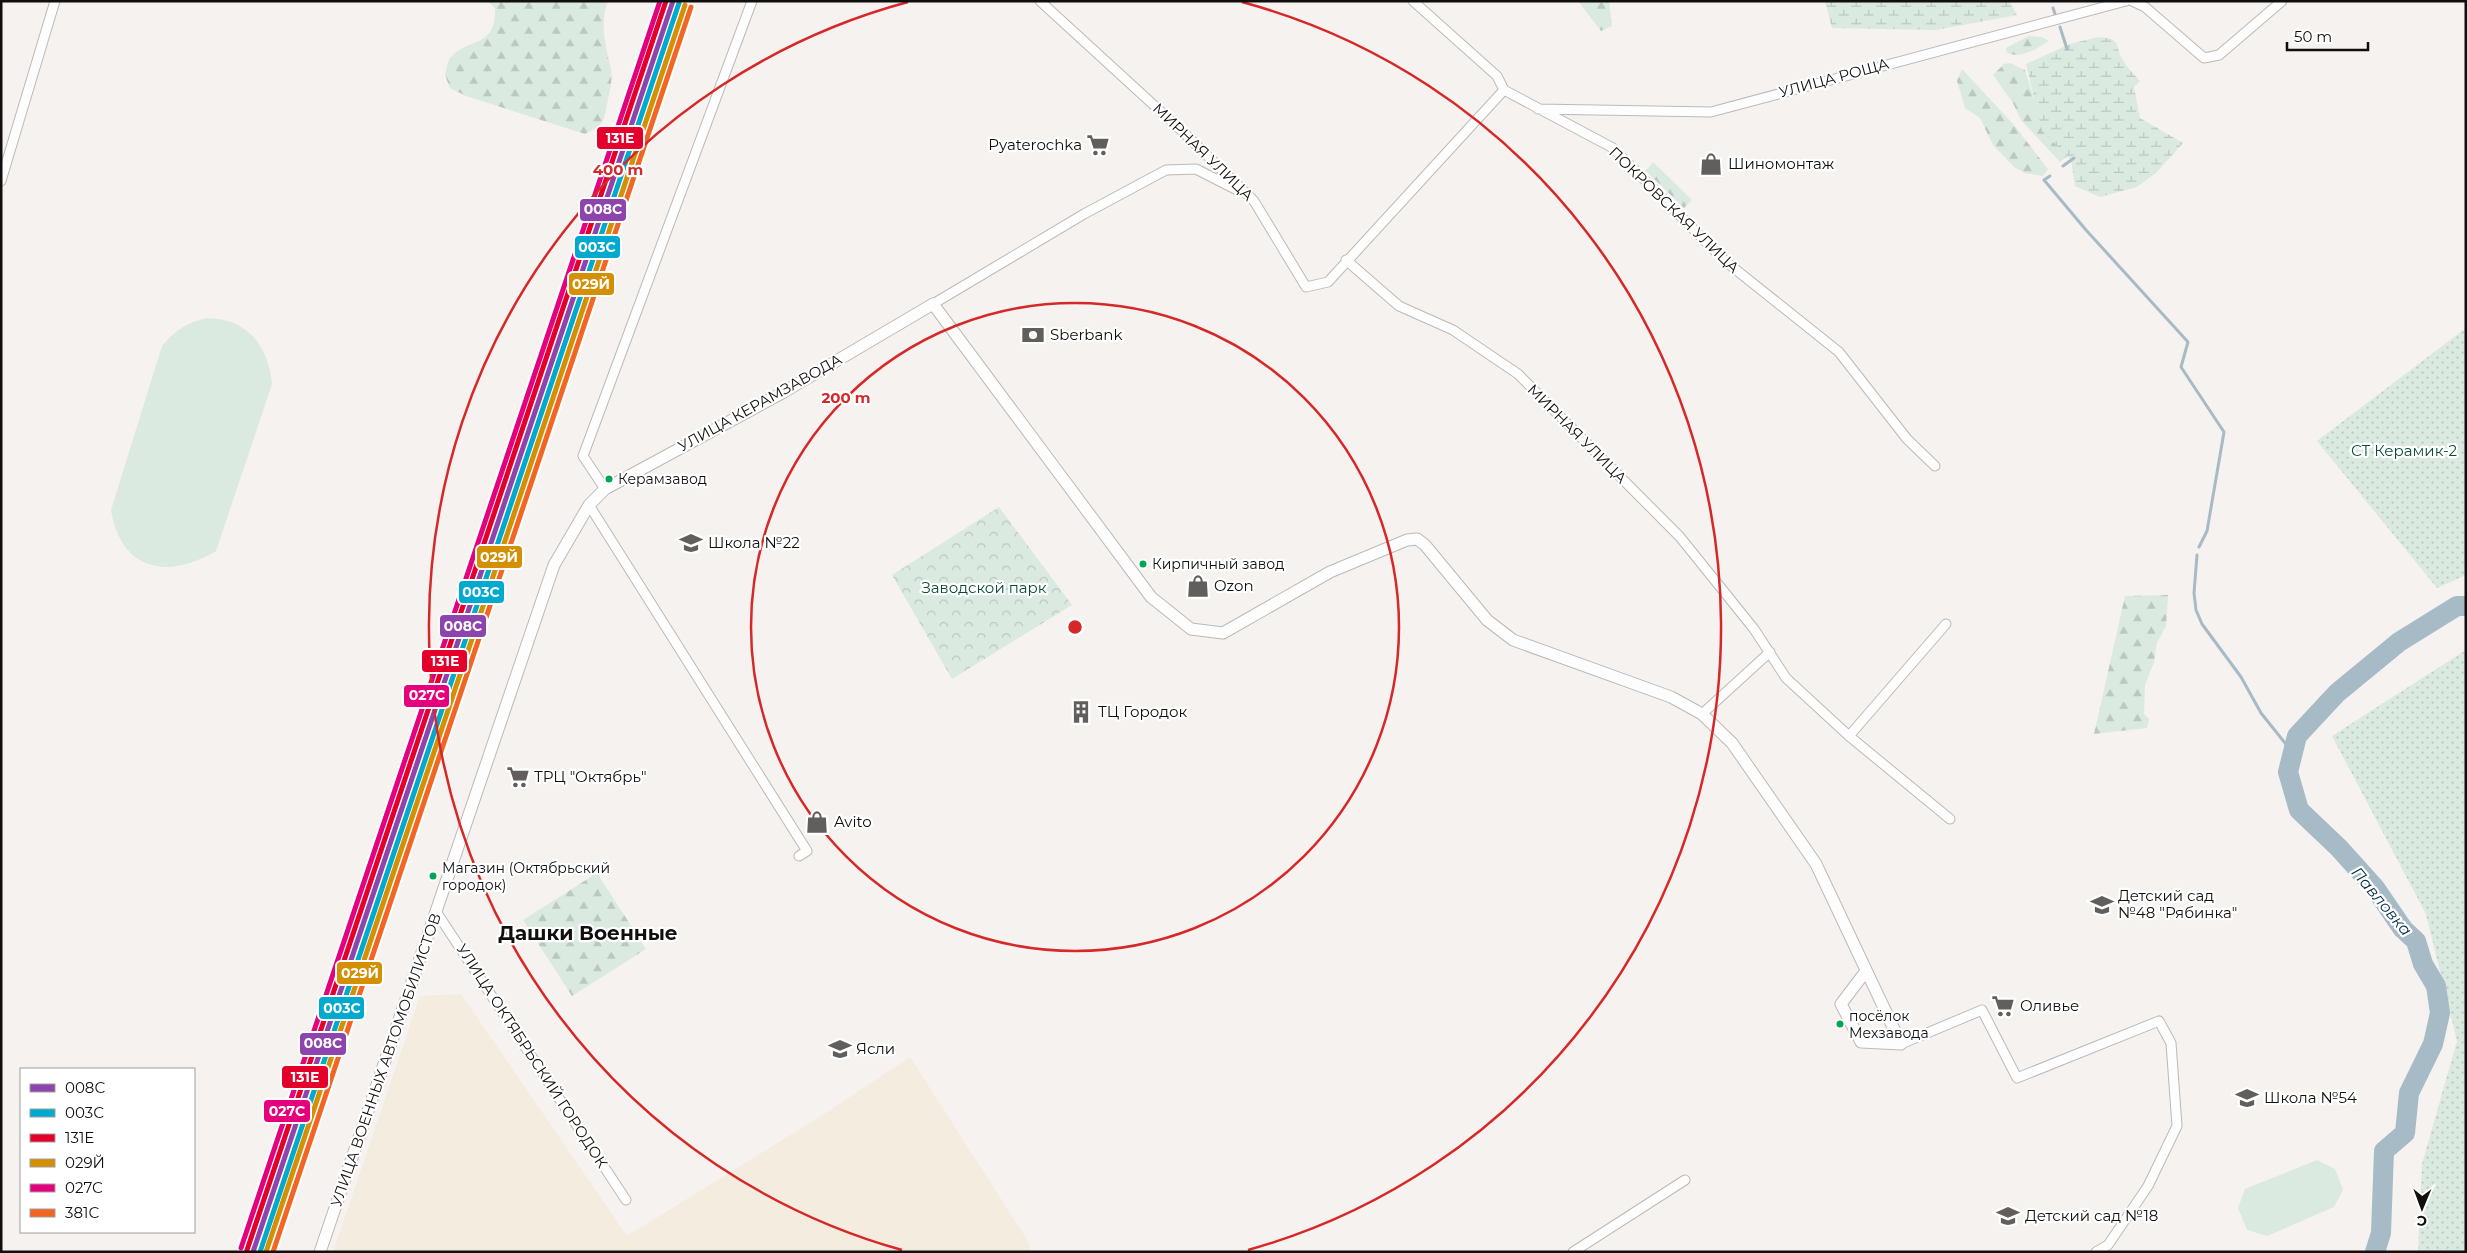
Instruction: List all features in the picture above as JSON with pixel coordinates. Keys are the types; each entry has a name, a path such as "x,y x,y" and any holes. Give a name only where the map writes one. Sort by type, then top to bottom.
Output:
{"street":[{"path":"1,181 54,1"},
{"path":"605,489 583,456 752,1"},
{"name":"МИРНАЯ УЛИЦА","path":"1040,1 1182,131 1254,201 1306,287 1328,282 1346,260 1504,90"},
{"name":"ПОКРОВСКАЯ УЛИЦА","path":"1413,1 1497,76 1504,90 1536,109 1613,148 1725,261 1839,352 1907,439 1935,466"},
{"name":"УЛИЦА РОЩА","path":"1536,109 1712,112 2126,1"},
{"path":"2132,1 2145,7 2204,58 2218,55 2282,1"},
{"name":"УЛИЦА КЕРАМЗАВОДА","path":"589,505 605,489 782,393 1084,214 1166,170 1196,169 1248,195"},
{"name":"МИРНАЯ УЛИЦА","path":"1346,260 1398,306 1453,330 1518,374 1680,537 1754,629 1786,678 1849,736 1950,819"},
{"path":"933,304 1151,597 1191,629 1223,633 1330,572 1407,540 1418,539 1487,620 1513,640 1671,697 1702,714 1732,743 1816,864 1901,1044"},
{"path":"589,505 807,851 799,856"},
{"name":"УЛИЦА ВОЕННЫХ АВТОМОБИЛИСТОВ","path":"320,1252 554,565 589,505"},
{"path":"1849,736 1946,624"},
{"path":"1702,714 1770,652"},
{"name":"УЛИЦА ОКТЯБРЬСКИЙ ГОРОДОК","path":"437,912 626,1200"},
{"path":"1866,971 1841,1004 1861,1042 1901,1044 1982,1010 2017,1078 2159,1021 2171,1043 2177,1126 2148,1186 2108,1245 2096,1252"},
{"path":"1573,1252 1684,1180"}],"shaded area":[{"path":"461,994 627,1236 818,1118 910,1057 1028,1241 1031,1252 333,1252 420,996"}],"green space":[{"path":"488,1 608,1 605,10 604,27 605,44 612,78 605,113 599,126 585,134 466,96 450,88 445,75 449,60 456,53 479,41 491,31 495,8"},
{"path":"1578,1 1609,1 1612,26 1601,31"},
{"path":"1825,1 2009,1 2017,15 1936,30 1832,28"},
{"path":"2029,36 2042,37 2049,41 2023,54 2013,55 2007,53 2006,48"},
{"path":"2098,37 2115,41 2126,65 2140,81 2134,87 2140,118 2183,143 2156,173 2137,187 2100,197 2075,186 2071,160 2042,131 2026,64 2070,44"},
{"path":"2010,63 2025,70 2034,99 2070,154 2060,162 2021,120 2013,103 1993,75 2004,64"},
{"path":"1962,69 2014,125 2048,169 2043,176 2025,173 2014,167 1993,145 1980,118 1965,108 1957,81"},
{"path":"1653,162 1692,200 1684,208 1646,171"},
{"path":"206,318 220,319 233,323 253,336 266,357 272,384 216,551 198,560 181,565 164,567 149,564 136,557 125,546 116,530 111,510 162,346 182,328"},
{"name":"СТ Керамик-2","path":"2466,328 2466,575 2437,588 2317,441"},
{"name":"Заводской парк","path":"999,507 1072,605 952,679 892,575"},
{"path":"2168,595 2166,626 2157,643 2154,662 2145,685 2144,714 2149,719 2147,728 2094,734 2125,596"},
{"path":"2466,650 2466,1252 2418,1252 2422,1164 2457,1041 2426,914 2332,736"},
{"path":"597,873 646,949 572,996 523,920"},
{"path":"2317,1160 2335,1169 2343,1190 2334,1207 2267,1236 2247,1230 2238,1208 2245,1189"}],"waterway":[{"path":"2053,8 2055,14"},
{"path":"2060,27 2067,49"},
{"path":"2063,166 2074,158"},
{"path":"2050,176 2044,180 2086,230 2188,342 2181,367 2224,432 2207,531 2199,547"},
{"path":"2197,555 2194,593 2196,610 2202,624 2241,677 2261,713 2293,753"},
{"name":"Павловка","path":"2375,1252 2381,1233 2384,1151 2405,1133 2409,1093 2433,1044 2440,1013 2436,986 2423,964 2416,941 2403,929 2375,888 2339,848 2299,810 2288,772 2297,736 2337,693 2399,642 2457,606 2466,606"}],"transit line":[{"name":"027С","path":"241,1248 660,1"},
{"name":"131Е","path":"247,1250 666,1"},
{"name":"008С","path":"253,1252 673,1"},
{"name":"003С","path":"260,1252 679,3"},
{"name":"029Й","path":"266,1252 685,5"},
{"name":"381С","path":"273,1252 691,7"}],"place":[{"name":"Pyaterochka","path":"1098,145"},
{"name":"Шиномонтаж","path":"1711,164"},
{"name":"Sberbank","path":"1033,335"},
{"name":"Керамзавод","path":"609,479"},
{"name":"Школа №22","path":"691,543"},
{"name":"Кирпичный завод","path":"1143,564"},
{"name":"Ozon","path":"1198,586"},
{"name":"ТЦ Городок","path":"1081,712"},
{"name":"ТРЦ \"Октябрь\"","path":"518,777"},
{"name":"Avito","path":"817,822"},
{"name":"Магазин (Октябрьский городок)","path":"433,876"},
{"name":"Детский сад №48 \"Рябинка\"","path":"2102,905"},
{"name":"Оливье","path":"2003,1006"},
{"name":"посёлок Мехзавода","path":"1840,1024"},
{"name":"Ясли","path":"840,1049"},
{"name":"Школа №54","path":"2247,1098"},
{"name":"Детский сад №18","path":"2008,1216"}],"district":[{"name":"Дашки Военные","path":"588,933"}]}
